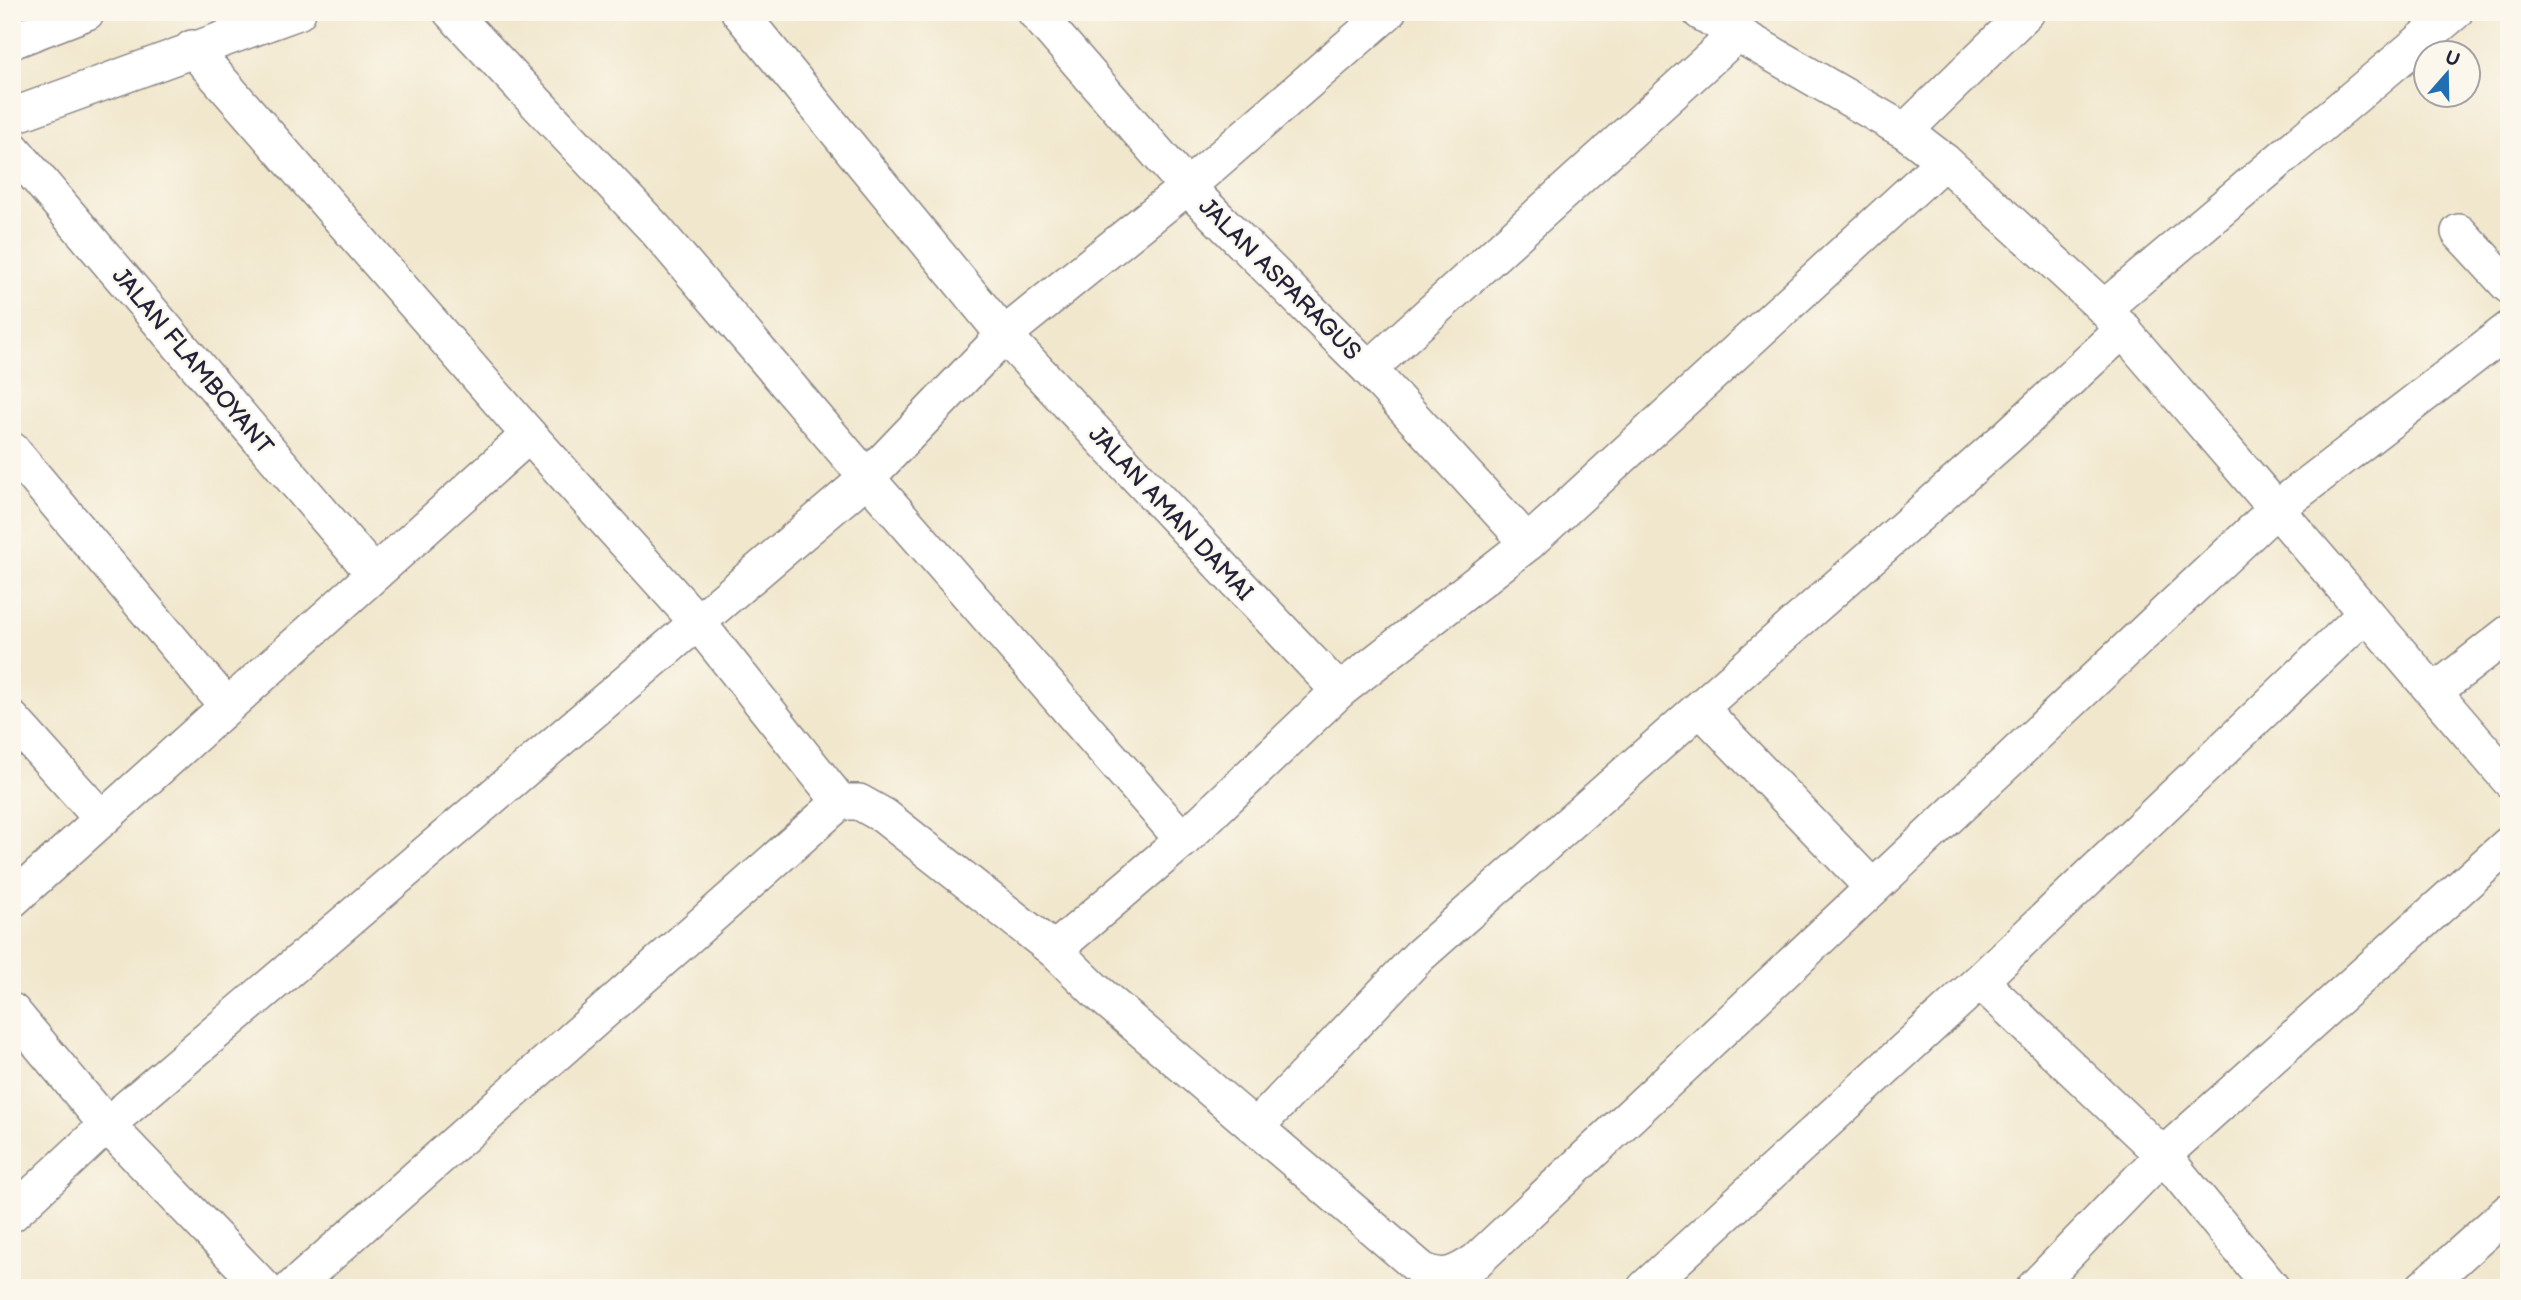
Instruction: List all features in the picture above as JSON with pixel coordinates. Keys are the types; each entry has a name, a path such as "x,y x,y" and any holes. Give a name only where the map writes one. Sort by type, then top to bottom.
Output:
{"street":[{"path":"12,116 192,48 298,12"},
{"path":"451,12 656,230 867,478 1184,840"},
{"name":"JALAN AMAN DAMAI","path":"738,12 1004,335 1339,691"},
{"name":"JALAN ASPARAGUS","path":"1035,12 1187,187 1369,369 1528,543"},
{"path":"12,1214 107,1125 699,624 867,478 1004,335 1187,187 1388,12"},
{"path":"1700,12 1905,131 1944,161 2114,319 2509,780"},
{"path":"1905,131 2027,12"},
{"path":"1256,1127 1419,956 1700,708 2114,319 2455,12"},
{"path":"12,41 66,16"},
{"path":"1369,369 1736,35"},
{"path":"192,48 529,435 699,624 840,802"},
{"name":"JALAN FLAMBOYANT","path":"12,148 374,574"},
{"path":"1054,950 1184,840 1339,691 1528,543 1944,161"},
{"path":"2459,232 2509,286"},
{"path":"292,1288 840,802 859,802 884,816 1054,950 1095,990 1422,1270 1433,1276 1454,1276 1476,1261 2275,510 2509,330"},
{"path":"12,900 529,435"},
{"path":"12,450 227,706"},
{"path":"1644,1288 1980,981 2365,614"},
{"path":"2434,692 2509,633"},
{"path":"1700,708 1872,887"},
{"path":"12,719 102,819"},
{"path":"2034,1288 2163,1155 2509,844"},
{"path":"1980,981 2163,1155 2272,1288"},
{"path":"12,1011 107,1125 264,1288"},
{"path":"2423,1288 2509,1211"}]}
